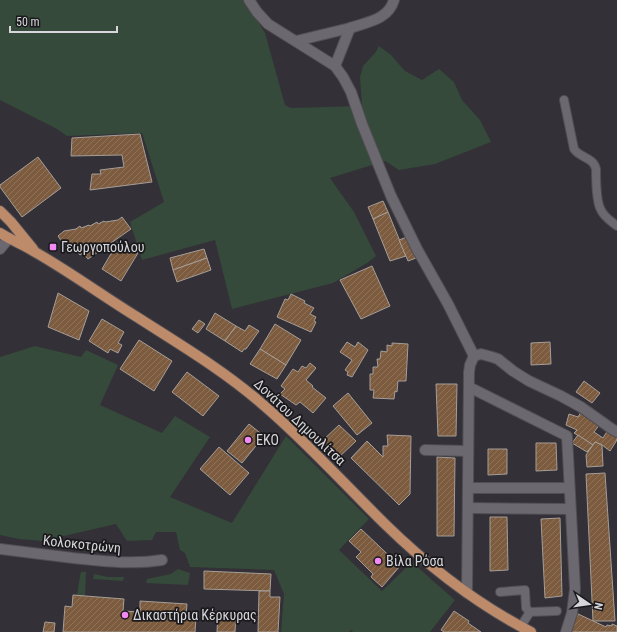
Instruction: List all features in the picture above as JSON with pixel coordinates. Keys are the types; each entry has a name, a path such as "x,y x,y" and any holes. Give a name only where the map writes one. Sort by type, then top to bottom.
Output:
{"main road":[{"path":"0,211 11,222 35,252"},
{"path":"4,235 35,252"},
{"name":"Δονάτου Δημουλίτσα","path":"35,252 183,346 242,387 277,417 323,461 407,545 467,593 501,616 531,632"}],"street":[{"path":"249,0 268,24 335,66 344,76 391,196 417,249 448,304 474,356"},
{"path":"296,41 377,20 389,10 394,0"},
{"path":"335,66 350,28"},
{"path":"0,249 4,235"},
{"path":"474,356 481,354 498,359 517,374 581,407 612,430 617,432"},
{"path":"467,593 469,372 474,356"},
{"path":"469,387 567,436 574,589 572,613 566,632"},
{"path":"425,450 468,451"},
{"path":"468,488 569,488"},
{"path":"468,508 570,508"},
{"name":"Κολοκοτρώνη","path":"0,549 127,563 162,560"}],"lane":[{"path":"564,100 574,149 577,153 594,164 596,169 598,202 600,210 617,226"},
{"path":"500,592 525,590 526,608 530,612 557,611"},
{"path":"521,626 530,612"}],"green space":[{"path":"0,0 245,0 265,33 285,105 291,108 362,106 360,77 363,66 375,53 379,46 391,55 405,71 422,80 439,69 454,82 462,100 480,120 491,142 435,164 399,170 385,161 330,178 354,212 376,256 333,283 232,309 215,240 142,260 130,222 164,202 142,133 67,136 57,129 0,100"},
{"path":"35,346 81,357 86,350 118,365 100,405 162,433 175,416 210,437 170,497 232,523 286,436 369,519 339,550 382,591 412,562 455,600 430,632 353,632 351,630 349,632 281,632 284,594 274,570 190,567 185,553 180,550 176,532 156,532 152,540 127,541 116,524 42,541 19,539 0,535 0,357"},
{"path":"178,569 190,573 188,585 146,583 147,579 171,574"},
{"path":"81,572 86,572 85,596 77,596 79,582"},
{"path":"94,574 108,577 124,577 123,581 93,579"}],"building":[{"path":"140,134 152,182 90,190 92,174 101,174 100,170 124,167 122,155 71,156 72,138"},
{"path":"38,157 61,188 22,217 0,185"},
{"path":"383,201 388,212 373,219 368,207"},
{"path":"388,212 406,256 390,261 373,219"},
{"path":"122,217 131,229 88,259 83,253 80,255 75,248 72,250 67,243 64,245 58,236 64,231 76,229 80,226 81,228 90,226 97,222 98,224 104,221 118,220"},
{"path":"407,237 416,258 408,261 399,240"},
{"path":"118,242 138,253 121,281 102,269"},
{"path":"204,249 207,258 173,270 170,258"},
{"path":"207,258 211,270 177,282 173,270"},
{"path":"372,266 390,306 361,319 340,280"},
{"path":"58,293 89,311 79,340 48,327"},
{"path":"291,294 305,301 304,303 314,308 310,314 316,317 314,321 316,322 311,332 277,317 285,299 288,300"},
{"path":"215,313 236,326 225,341 206,329"},
{"path":"102,319 124,332 118,343 122,345 118,353 110,349 108,353 89,341"},
{"path":"199,320 205,324 198,333 192,329"},
{"path":"275,324 301,340 286,365 260,349"},
{"path":"249,325 259,331 246,349 242,352 225,341 236,326 245,331"},
{"path":"139,340 172,361 154,391 120,369"},
{"path":"347,342 355,347 358,342 368,350 352,377 347,375 348,372 345,370 352,360 340,352"},
{"path":"550,342 551,364 531,365 531,343"},
{"path":"392,343 408,344 406,381 398,381 397,392 395,391 394,399 373,398 374,390 370,390 370,374 373,374 373,367 378,367 377,359 380,359 381,351 387,352 387,345 392,346"},
{"path":"260,349 286,365 277,379 250,364"},
{"path":"310,363 316,368 306,380 326,398 313,413 300,402 296,405 280,394 285,389 281,386 293,369 298,372 302,366 306,368"},
{"path":"187,372 219,396 203,416 172,392"},
{"path":"584,381 600,393 592,403 576,392"},
{"path":"436,384 457,384 456,436 438,436"},
{"path":"348,393 372,423 357,435 333,406"},
{"path":"581,412 600,424 594,432 603,438 608,430 617,437 617,440 610,451 595,442 593,445 574,433 577,430 566,425 569,414 578,417"},
{"path":"249,424 264,436 242,463 227,451"},
{"path":"339,425 356,441 338,458 321,442"},
{"path":"387,435 411,436 410,494 399,505 351,458 367,441 383,457 383,446 388,446"},
{"path":"578,435 593,445 587,452 572,443"},
{"path":"595,442 602,445 603,466 587,467 586,455"},
{"path":"536,443 556,443 557,470 536,471"},
{"path":"219,447 249,473 230,495 200,469"},
{"path":"488,449 507,449 507,474 488,475"},
{"path":"437,457 455,458 454,536 437,536"},
{"path":"605,473 615,621 593,621 586,474"},
{"path":"490,517 507,517 508,570 490,571"},
{"path":"560,518 562,596 545,598 541,519"},
{"name":"Βίλα Ρόσα","path":"361,529 400,566 382,587 371,577 373,574 356,557 361,552 349,541"},
{"path":"204,571 271,574 270,591 204,589"},
{"path":"259,591 270,591 270,597 280,597 278,632 258,632"},
{"name":"Δικαστήρια Κέρκυρας","path":"73,595 124,599 123,611 140,612 140,601 187,604 186,617 196,618 195,632 63,632 65,606 72,607"},
{"path":"454,611 469,621 468,623 481,632 444,632 441,630"},
{"path":"218,613 236,614 235,632 217,632"},
{"path":"576,613 606,627 607,625 612,626 612,624 617,626 617,632 568,632"},
{"path":"45,622 55,623 54,632 43,632"}],"place":[{"name":"Γεωργοπούλου","path":"53,247"},
{"name":"EKO","path":"248,440"},
{"name":"Βίλα Ρόσα","path":"378,561"},
{"name":"Δικαστήρια Κέρκυρας","path":"125,615"}]}
